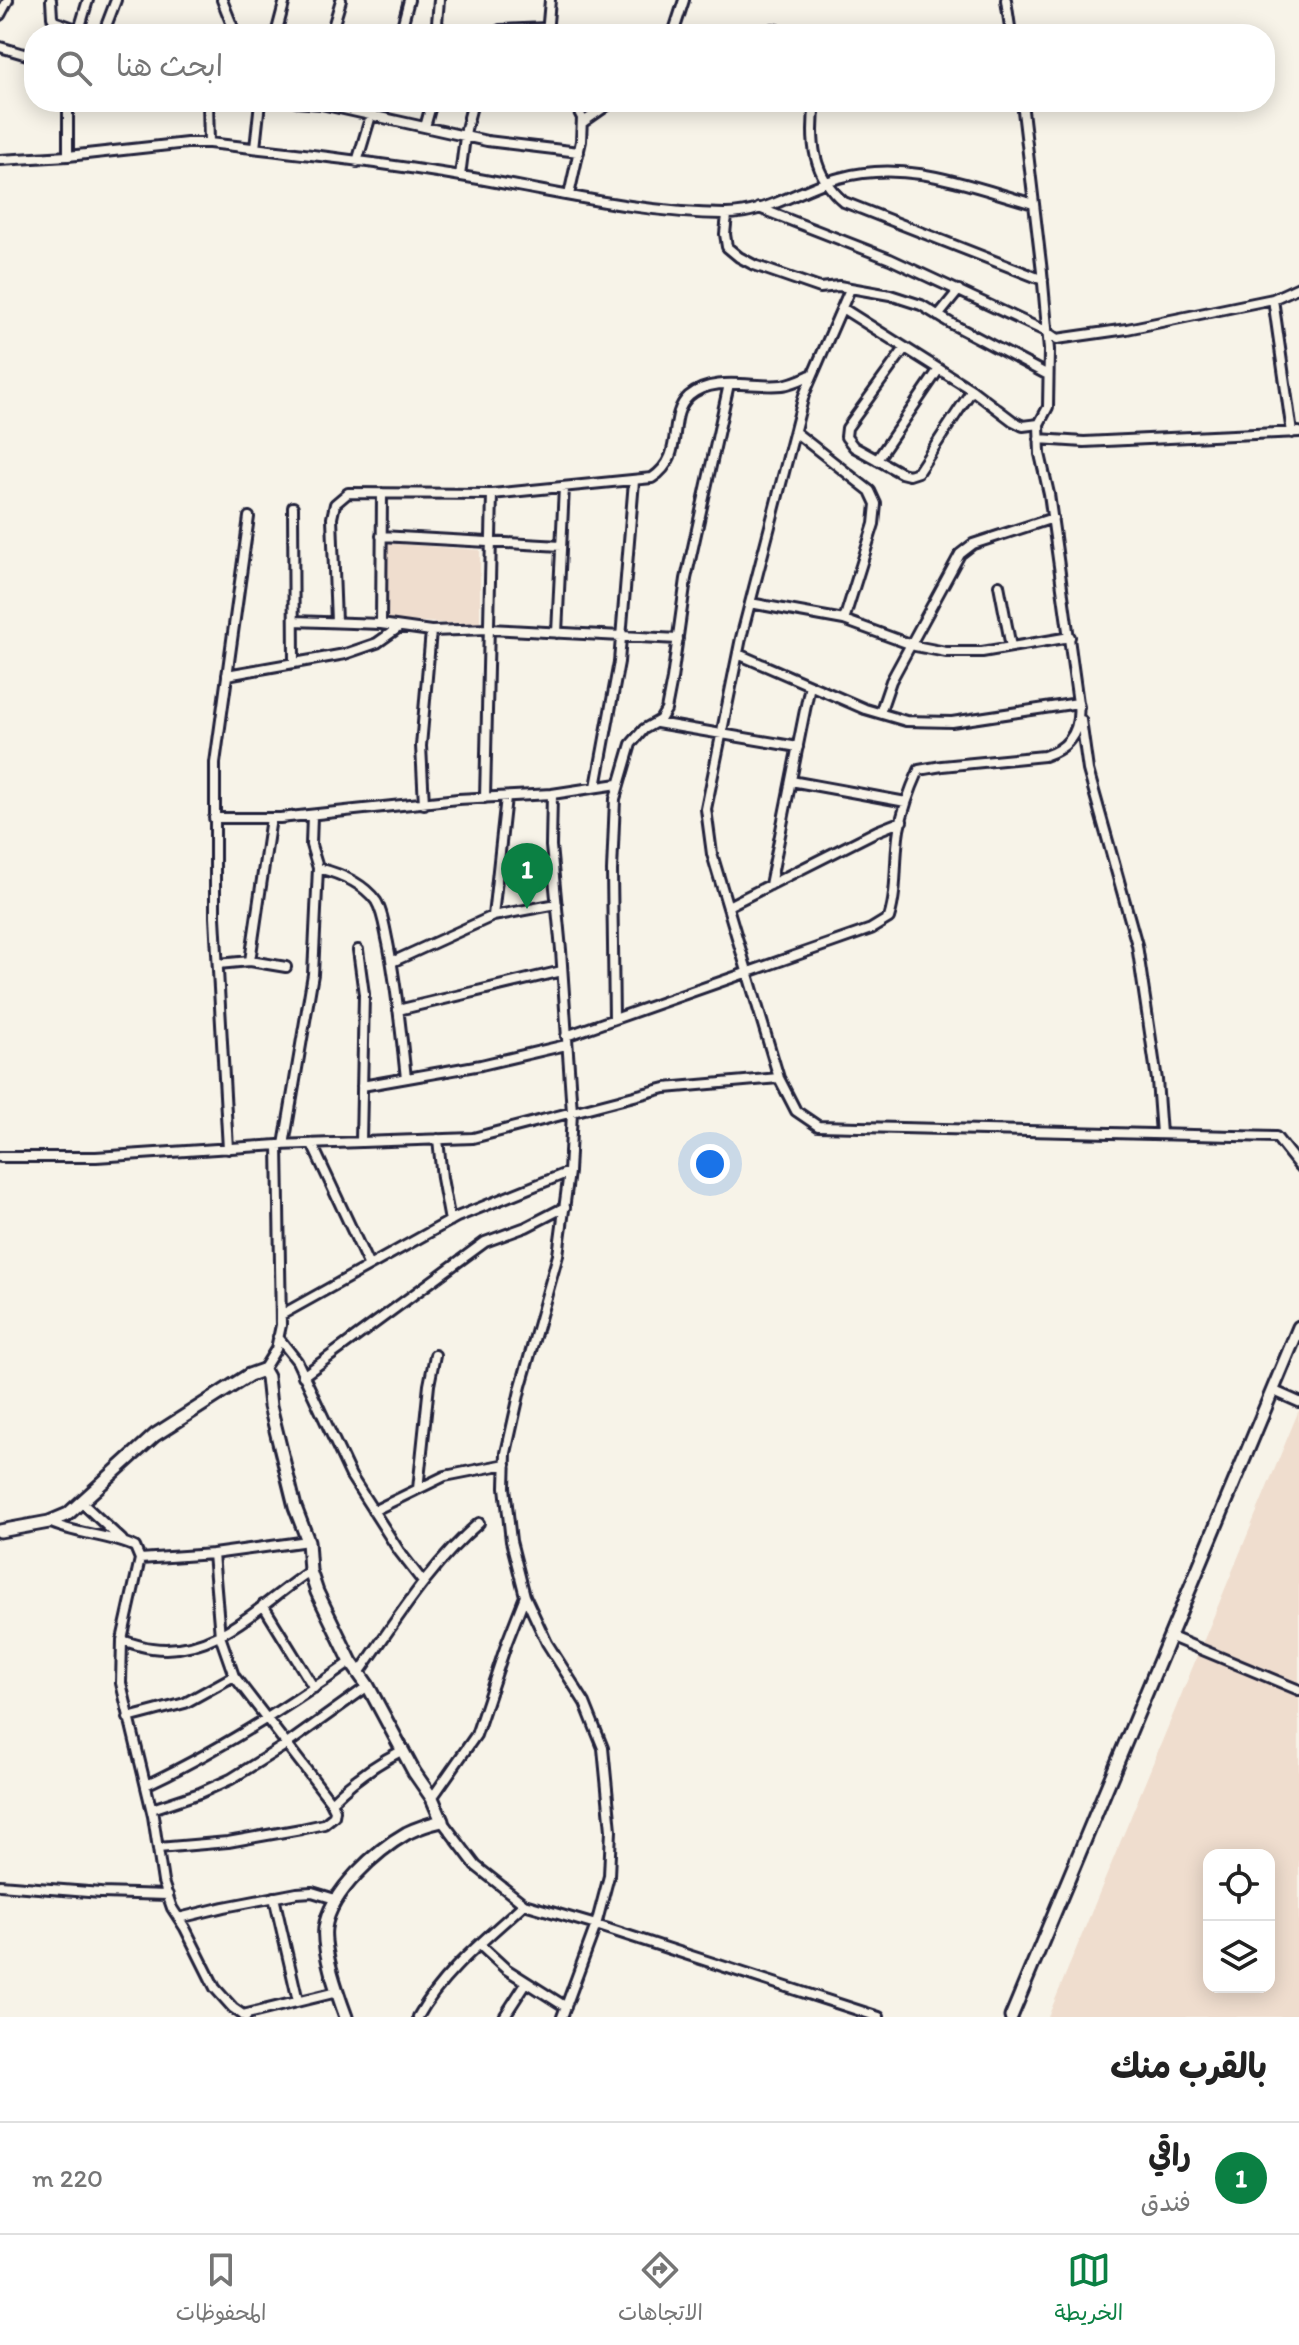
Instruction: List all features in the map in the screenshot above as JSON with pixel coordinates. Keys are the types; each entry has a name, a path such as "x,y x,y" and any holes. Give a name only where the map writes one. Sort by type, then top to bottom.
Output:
{"street":[{"path":"0,15 8,0"},
{"path":"51,0 53,20 57,24"},
{"path":"81,24 88,0"},
{"path":"107,24 116,0"},
{"path":"222,0 232,24"},
{"path":"279,24 285,0"},
{"path":"334,24 341,0"},
{"path":"403,24 409,0"},
{"path":"438,24 439,0"},
{"path":"548,24 550,0"},
{"path":"676,24 684,0"},
{"path":"1006,0 1010,24"},
{"path":"0,47 24,54"},
{"path":"68,112 68,156"},
{"path":"208,112 209,143"},
{"path":"255,148 259,112"},
{"path":"362,112 465,136 579,152"},
{"path":"425,127 429,112"},
{"path":"460,176 471,112"},
{"path":"569,195 579,152 582,118 579,112"},
{"path":"582,123 598,112"},
{"path":"814,112 811,129 816,161 825,182 844,202 1043,280"},
{"path":"1023,112 1047,332 1048,407 1039,424 1039,439 1088,770 1137,945 1157,1080 1161,1134"},
{"path":"357,162 371,114"},
{"path":"0,160 209,143 460,176 653,209 727,215 778,202 825,182 879,170 926,174 1034,204"},
{"path":"758,208 890,259 1057,339 1127,329 1273,299 1299,287"},
{"path":"727,215 727,247 754,265 820,288 839,286 890,295 921,305 1048,375"},
{"path":"850,289 811,375 795,432 750,603 706,809 712,854 779,1078 796,1111 818,1126 1276,1137 1299,1166"},
{"path":"938,316 959,290"},
{"path":"1039,439 1084,442 1296,432 1273,299"},
{"path":"842,308 1023,426 1039,424"},
{"path":"905,348 847,428 846,437 854,447 901,473 909,475 918,472 972,390"},
{"path":"877,460 939,369"},
{"path":"336,622 332,518 335,504 348,493 492,494 652,478 665,470 671,458 682,407 690,396 719,384 782,385 811,375"},
{"path":"614,1019 612,871 615,799 631,744 666,710 686,579 729,384"},
{"path":"795,432 870,491 876,504 874,524 844,620"},
{"path":"596,787 619,662 634,481"},
{"path":"557,633 564,487"},
{"path":"381,624 382,493"},
{"path":"485,798 492,494"},
{"path":"293,507 294,663"},
{"path":"228,1149 218,964 215,763 249,517"},
{"path":"880,713 891,681 960,554 973,544 1053,518"},
{"path":"381,536 561,546"},
{"path":"999,585 1011,647"},
{"path":"750,603 844,620 910,644 946,652 982,652 1070,637"},
{"path":"294,621 381,624 431,631 489,629 678,639"},
{"path":"227,675 345,654 377,643 398,628"},
{"path":"424,804 421,746 431,631"},
{"path":"738,654 906,721 952,722 1078,703"},
{"path":"770,885 810,685"},
{"path":"362,1086 481,1065 566,1041 614,1019 871,929 889,918 895,894 899,832 906,802 919,770 1057,752 1071,741 1077,729 1078,703"},
{"path":"656,722 798,747"},
{"path":"791,781 906,802"},
{"path":"214,818 312,815 552,794 618,784"},
{"path":"552,794 551,846 572,1112 569,1172 558,1255 521,1386 506,1453 505,1487 511,1541 525,1596 547,1643 585,1703 603,1748 611,1830 609,1876 596,1925 562,2017"},
{"path":"493,916 506,797"},
{"path":"0,1531 49,1522 68,1514 155,1435 249,1375 263,1370 276,1349 281,1315 281,1145 313,974 318,868 311,845 312,815"},
{"path":"250,961 271,818"},
{"path":"728,906 902,821"},
{"path":"318,868 338,873 376,902 392,962 406,1078"},
{"path":"392,962 493,916 557,904"},
{"path":"358,950 364,994 361,1142"},
{"path":"218,964 250,961 286,967"},
{"path":"398,1010 562,971"},
{"path":"0,1157 96,1157 281,1145 473,1138 665,1088 779,1078"},
{"path":"438,1139 450,1221"},
{"path":"312,1144 369,1266"},
{"path":"281,1315 450,1221 569,1172"},
{"path":"303,1376 485,1242 526,1227 565,1207"},
{"path":"1011,2017 1299,1327"},
{"path":"278,1337 297,1361 351,1476 399,1551 423,1582"},
{"path":"418,1489 435,1355"},
{"path":"263,1370 295,1507 308,1541 310,1571 351,1662 368,1686 442,1821 476,1866 524,1904 879,2017"},
{"path":"1272,1390 1299,1402"},
{"path":"373,1511 445,1476 506,1464"},
{"path":"81,1502 123,1541"},
{"path":"49,1522 123,1541 135,1547 140,1559 122,1640 121,1683 172,1908 215,1988 245,2016 337,1992"},
{"path":"359,1673 423,1582 460,1539 479,1523"},
{"path":"140,1559 213,1554 308,1541"},
{"path":"158,1848 228,1842 324,1824 334,1816 331,1802 234,1676 220,1636 213,1554"},
{"path":"122,1640 152,1648 175,1649 210,1641 310,1571"},
{"path":"432,1798 476,1735 525,1596"},
{"path":"263,1605 314,1688"},
{"path":"1169,1636 1299,1690"},
{"path":"146,1785 180,1769 266,1718 351,1662"},
{"path":"128,1718 185,1703 234,1676"},
{"path":"152,1809 231,1779 287,1744 368,1686"},
{"path":"331,1802 371,1767 403,1750"},
{"path":"346,2017 332,1979 324,1929 335,1899 372,1859 404,1835 423,1825 442,1821"},
{"path":"0,1885 168,1895"},
{"path":"179,1918 312,1892 335,1899"},
{"path":"274,1897 298,2001"},
{"path":"418,2017 433,1992 524,1904"},
{"path":"480,1945 506,1969 566,2007"},
{"path":"504,2017 526,1983"}],"shaded area":[{"path":"385,543 480,550 480,625 385,620"},
{"path":"1299,1410 1299,2017 1048,2017"}],"place":[{"name":"راقي","path":"527,909"}]}
